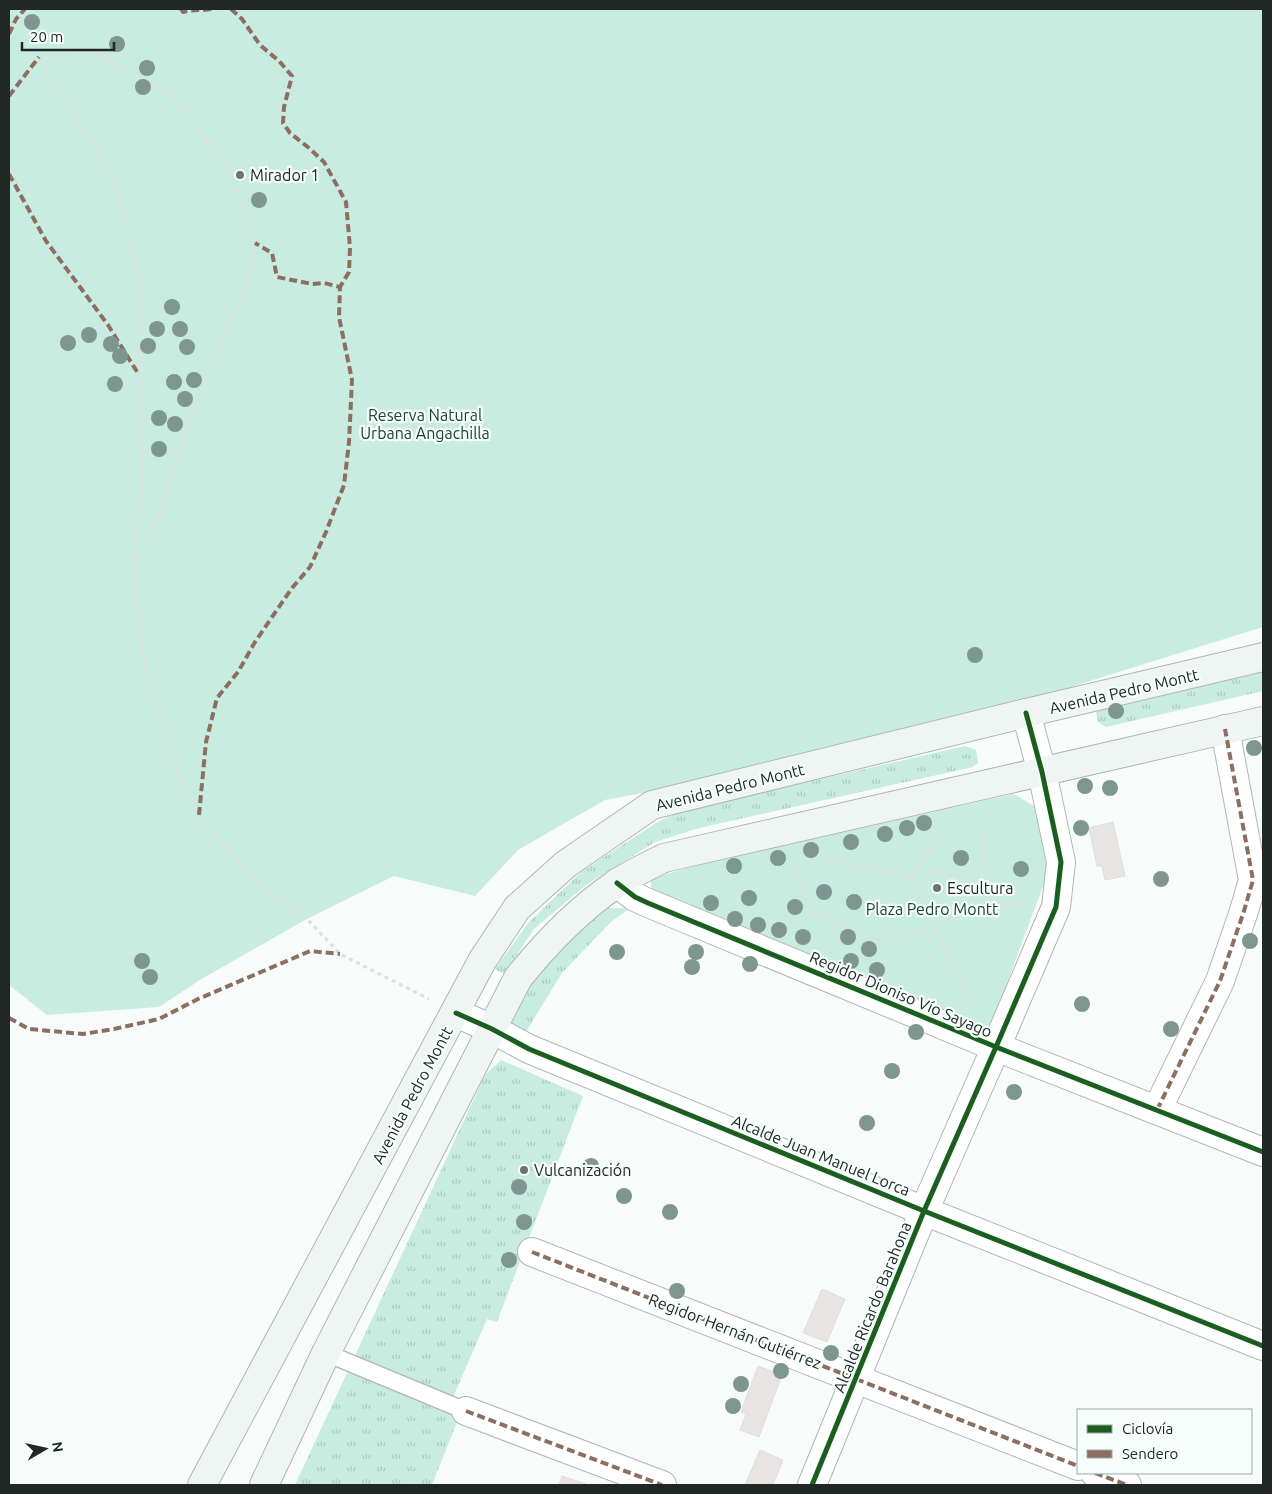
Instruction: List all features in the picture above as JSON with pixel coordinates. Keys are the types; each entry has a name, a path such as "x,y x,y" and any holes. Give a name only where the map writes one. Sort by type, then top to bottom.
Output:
{"main road":[{"name":"Avenida Pedro Montt","path":"202,1485 456,1013 482,961 517,908 566,864 652,805 1263,657"},
{"path":"264,1485 326,1353 518,978 573,918 617,883 664,858 1263,721"}],"street":[{"name":"Alcalde Ricardo Barahona","path":"812,1485 924,1211 1056,906 1061,862 1042,772 1026,713"},
{"path":"1157,1110 1220,981 1253,880 1225,729"},
{"name":"Regidor Dioniso Vío Sayago","path":"617,883 634,897 996,1047 1263,1152"},
{"name":"Alcalde Juan Manuel Lorca","path":"456,1013 530,1049 924,1211 1263,1346"},
{"name":"Regidor Hernán Gutiérrez","path":"532,1252 1077,1466"},
{"path":"466,1412 662,1485"},
{"path":"1098,1474 1127,1485"}],"lane":[{"path":"326,1353 466,1412"}],"path":[{"path":"134,574 158,518 179,451 221,339 243,299 255,243 224,162 168,93 100,55 83,51 39,57 115,182 141,291 139,375 142,485 134,574 145,666 184,790 199,815 257,883 307,919 340,954 456,1013"},
{"path":"797,866 810,912 878,940 934,928 956,914 981,872 986,851 982,824"},
{"path":"911,877 943,832"},
{"path":"827,859 911,877"},
{"path":"917,870 958,876 1002,906 1029,904"},
{"path":"911,877 974,1008"}],"green space":[{"name":"Reserva Natural Urbana Angachilla","path":"9,9 1263,9 1263,627 1013,705 774,768 605,800 518,850 475,896 394,876 307,919 203,978 159,1007 47,1015 9,985"},
{"path":"1263,668 1263,691 1106,727 1098,722 1096,713 1100,706"},
{"path":"965,746 976,750 978,763 973,767 699,828 655,842 586,885 534,929 504,974 495,969 528,923 581,872 659,821 679,812"},
{"name":"Plaza Pedro Montt","path":"1014,794 1034,806 1049,860 1046,878 988,1034 651,898 651,879 701,864"},
{"path":"602,908 630,908 611,922 562,973 524,1035 511,1026 513,1001 552,953"},
{"path":"501,1060 583,1096 497,1322 487,1319 447,1411 459,1417 432,1485 295,1485 485,1075"}],"building":[{"path":"1113,822 1125,876 1105,880 1102,866 1097,866 1089,828"},
{"path":"822,1289 845,1299 827,1342 803,1333"},
{"path":"758,1366 782,1375 759,1437 740,1430 746,1414 741,1412"},
{"path":"760,1450 783,1460 773,1485 745,1485"},
{"path":"562,1476 586,1484 559,1485"}],"marked path":[{"path":"9,34 16,19 25,9"},
{"path":"181,9 183,12 212,9"},
{"path":"231,9 242,19 260,45 279,61 292,76 284,107 283,123 290,133 324,162 346,202 350,248 349,272 340,287"},
{"path":"9,96 39,57"},
{"path":"9,174 46,241 108,325 139,375"},
{"path":"199,815 206,742 217,698 238,672 255,642 292,588 310,567 344,485 349,442 352,380 339,317 340,287 277,277 272,253 255,243"},
{"path":"1157,1110 1220,981 1253,880 1225,729"},
{"path":"9,1018 29,1029 83,1034 114,1029 159,1019 198,999 310,951 340,954"},
{"path":"532,1252 1077,1466"},
{"path":"466,1411 662,1485"},
{"path":"1098,1474 1127,1485"}],"cycle path":[{"path":"812,1485 924,1211 1056,907 1061,862 1042,772 1026,713"},
{"path":"617,883 635,897 648,903 996,1047 1263,1152"},
{"path":"456,1013 492,1029 529,1049 924,1211 1263,1346"}],"place":[{"name":"Mirador 1","path":"240,175"},
{"name":"Escultura","path":"937,888"},
{"name":"Vulcanización","path":"524,1170"}]}
